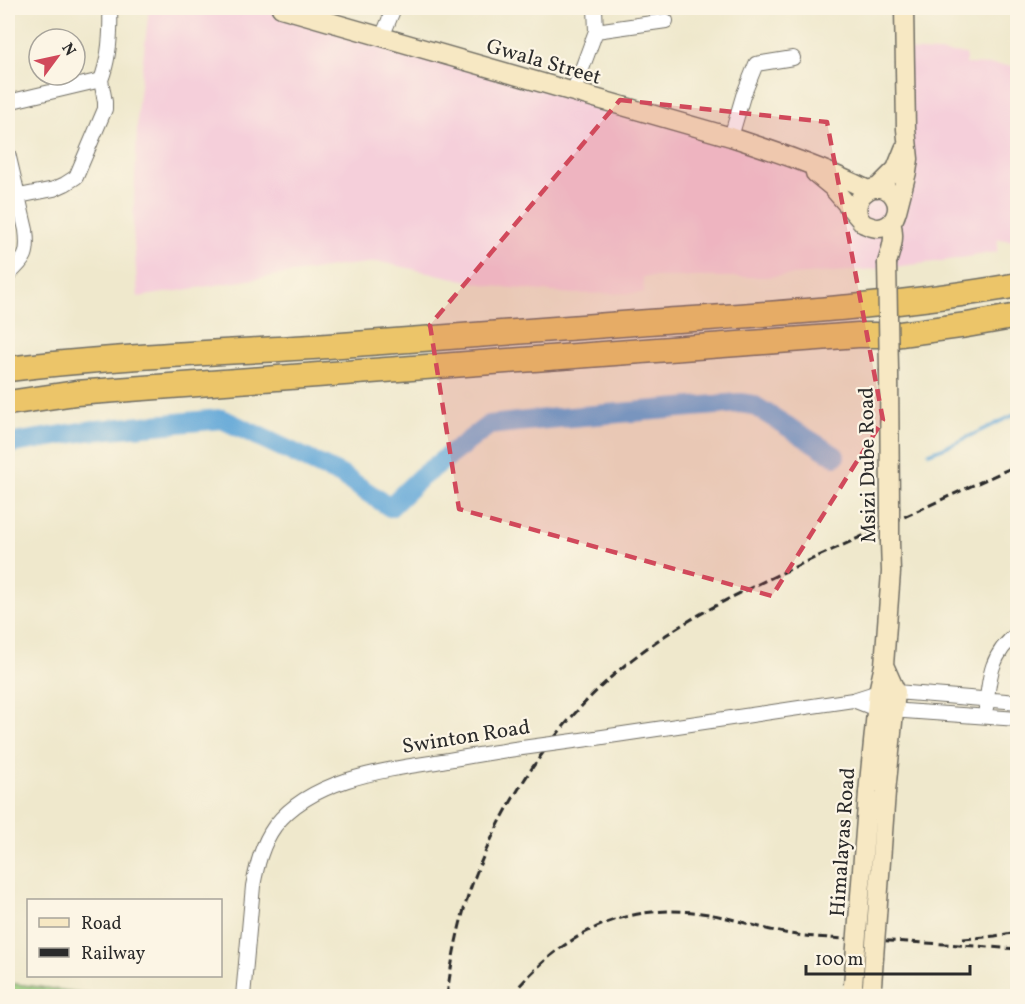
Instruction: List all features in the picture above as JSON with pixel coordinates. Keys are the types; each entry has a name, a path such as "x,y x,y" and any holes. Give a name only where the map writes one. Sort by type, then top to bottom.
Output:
{"highway":[{"path":"8,369 55,363 328,346 835,309 956,295 1017,285"},
{"path":"8,403 110,390 858,335 893,335 1017,316"}],"street":[{"path":"19,196 54,189 76,177 105,109 101,80 106,67 111,28 110,8"},
{"name":"Gwala Street","path":"281,8 730,137 794,158 872,189"},
{"path":"382,37 394,8"},
{"path":"573,93 596,31 595,8"},
{"name":"Msizi Dube Road","path":"872,189 892,174 904,149 906,129 904,8"},
{"path":"596,31 666,21"},
{"path":"730,137 756,64 793,58"},
{"path":"8,102 101,80"},
{"name":"Msizi Dube Road","path":"883,698 891,572 887,263 893,237 894,217 908,172 909,151 906,129"},
{"path":"8,153 27,230 26,256 8,275"},
{"name":"Gwala Street","path":"794,158 832,187 865,223"},
{"path":"883,188 894,197 897,204 894,217 885,226 878,228 865,223 857,211 859,198 872,189 883,188"},
{"name":"Msizi Dube Road","path":"865,223 887,263"},
{"path":"985,716 996,656 1007,641 1017,633"},
{"path":"883,698 1017,702"},
{"name":"Swinton Road","path":"243,996 253,886 256,868 268,836 287,814 333,785 350,778 403,767 522,748 853,700 883,698"},
{"name":"Himalayas Road","path":"877,793 895,711 883,698"},
{"name":"Himalayas Road","path":"862,991 883,698"},
{"path":"895,711 1017,719"}],"highlighted area":[{"path":"620,100 827,122 883,420 772,596 459,509 430,325"}],"shaded area":[{"path":"149,8 281,8 573,93 868,191 899,163 905,50 966,54 966,64 1017,66 1017,241 998,239 997,252 876,269 766,277 643,277 644,293 573,294 492,286 380,262 339,266 138,297 133,230 138,103"}],"green space":[{"path":"8,983 106,996 8,996"}],"waterway":[{"path":"8,444 87,431 222,419 341,475 390,507 421,477 489,425 740,403 753,405 835,456"},
{"path":"929,453 1018,413"}],"railway":[{"path":"447,996 462,915 472,884 494,834 511,801 554,738 606,682 666,635 726,600 1018,465"},
{"path":"511,996 550,956 572,940 619,919 645,913 672,911 701,913 779,932 815,937 1018,949"},
{"path":"963,939 1018,932"}]}
